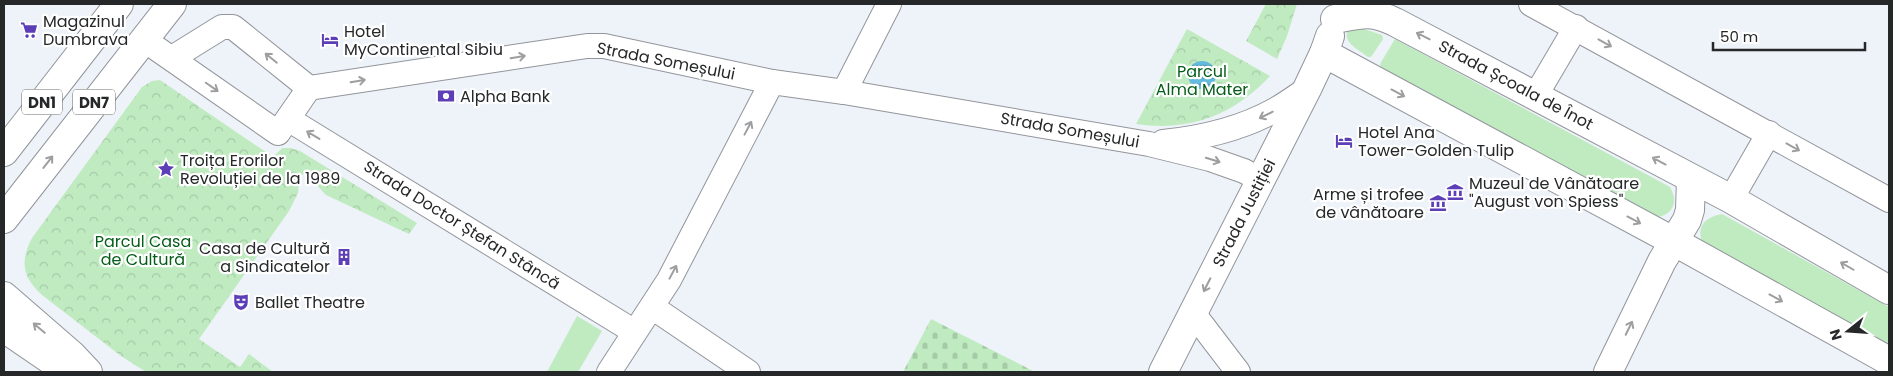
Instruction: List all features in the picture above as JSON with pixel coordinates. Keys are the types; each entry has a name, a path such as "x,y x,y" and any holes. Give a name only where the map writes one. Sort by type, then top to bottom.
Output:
{"street":[{"name":"DN1","path":"4,152 119,4"},
{"name":"DN7","path":"4,219 172,4"},
{"path":"844,92 889,4"},
{"path":"1531,4 1889,200"},
{"name":"Strada Justiției","path":"1163,372 1307,89 1324,53 1337,12"},
{"name":"Strada Școala de Înot","path":"1337,12 1380,15 1536,95 1731,199 1889,290"},
{"path":"143,39 278,133 309,88 233,27 222,27 172,58"},
{"path":"1536,95 1576,27"},
{"name":"Strada Someșului","path":"309,88 588,46 604,46 772,82 844,92 1149,144 1210,159 1261,180"},
{"path":"1324,53 1673,241 1889,361"},
{"path":"1307,89 1346,75 1367,77"},
{"path":"609,372 669,280 772,82"},
{"name":"Strada Someșului","path":"1149,144 1186,140 1251,122 1274,111 1307,89"},
{"name":"Strada Doctor Ștefan Stâncă","path":"288,119 475,232 634,333"},
{"path":"1731,199 1768,133"},
{"path":"1608,372 1673,241 1687,220 1690,210 1691,178"},
{"path":"4,296 72,355 88,372"},
{"path":"652,307 748,372"},
{"path":"1193,313 1238,372"},
{"path":"4,328 60,366 73,372"}],"green space":[{"path":"1266,4 1297,4 1287,36 1277,59 1246,41"},
{"path":"1358,27 1382,35 1383,39 1371,57 1368,57 1352,45 1347,37 1349,29"},
{"name":"Parcul Alma Mater","path":"1187,29 1270,76 1241,101 1209,118 1192,123 1174,125 1136,124"},
{"path":"1395,39 1670,187 1674,198 1673,207 1666,214 1654,218 1381,67 1380,64"},
{"name":"Parcul Casa de Cultură","path":"160,80 273,157 282,148 300,151 417,223 409,234 326,195 309,174 300,175 298,193 289,211 199,339 240,367 249,354 273,372 146,372 121,356 42,295 30,282 27,275 25,261 32,238 142,87 152,81"},
{"path":"1722,214 1889,307 1889,350 1704,248 1700,235 1702,225 1709,218"},
{"path":"577,316 602,331 578,372 547,372"},
{"path":"931,319 1035,372 903,372"}],"water":[{"path":"1202,61 1212,65 1216,75 1212,85 1202,89 1192,85 1188,75 1192,65"}],"place":[{"name":"Magazinul Dumbrava","path":"29,30"},
{"name":"Hotel MyContinental Sibiu","path":"330,40"},
{"name":"Alpha Bank","path":"446,96"},
{"name":"Hotel Ana Tower-Golden Tulip","path":"1344,141"},
{"name":"Troița Erorilor Revoluției de la 1989","path":"166,169"},
{"name":"Muzeul de Vânătoare \"August von Spiess\"","path":"1455,192"},
{"name":"Arme și trofee de vânătoare","path":"1438,203"},
{"name":"Casa de Cultură a Sindicatelor","path":"344,257"},
{"name":"Ballet Theatre","path":"241,302"}]}
